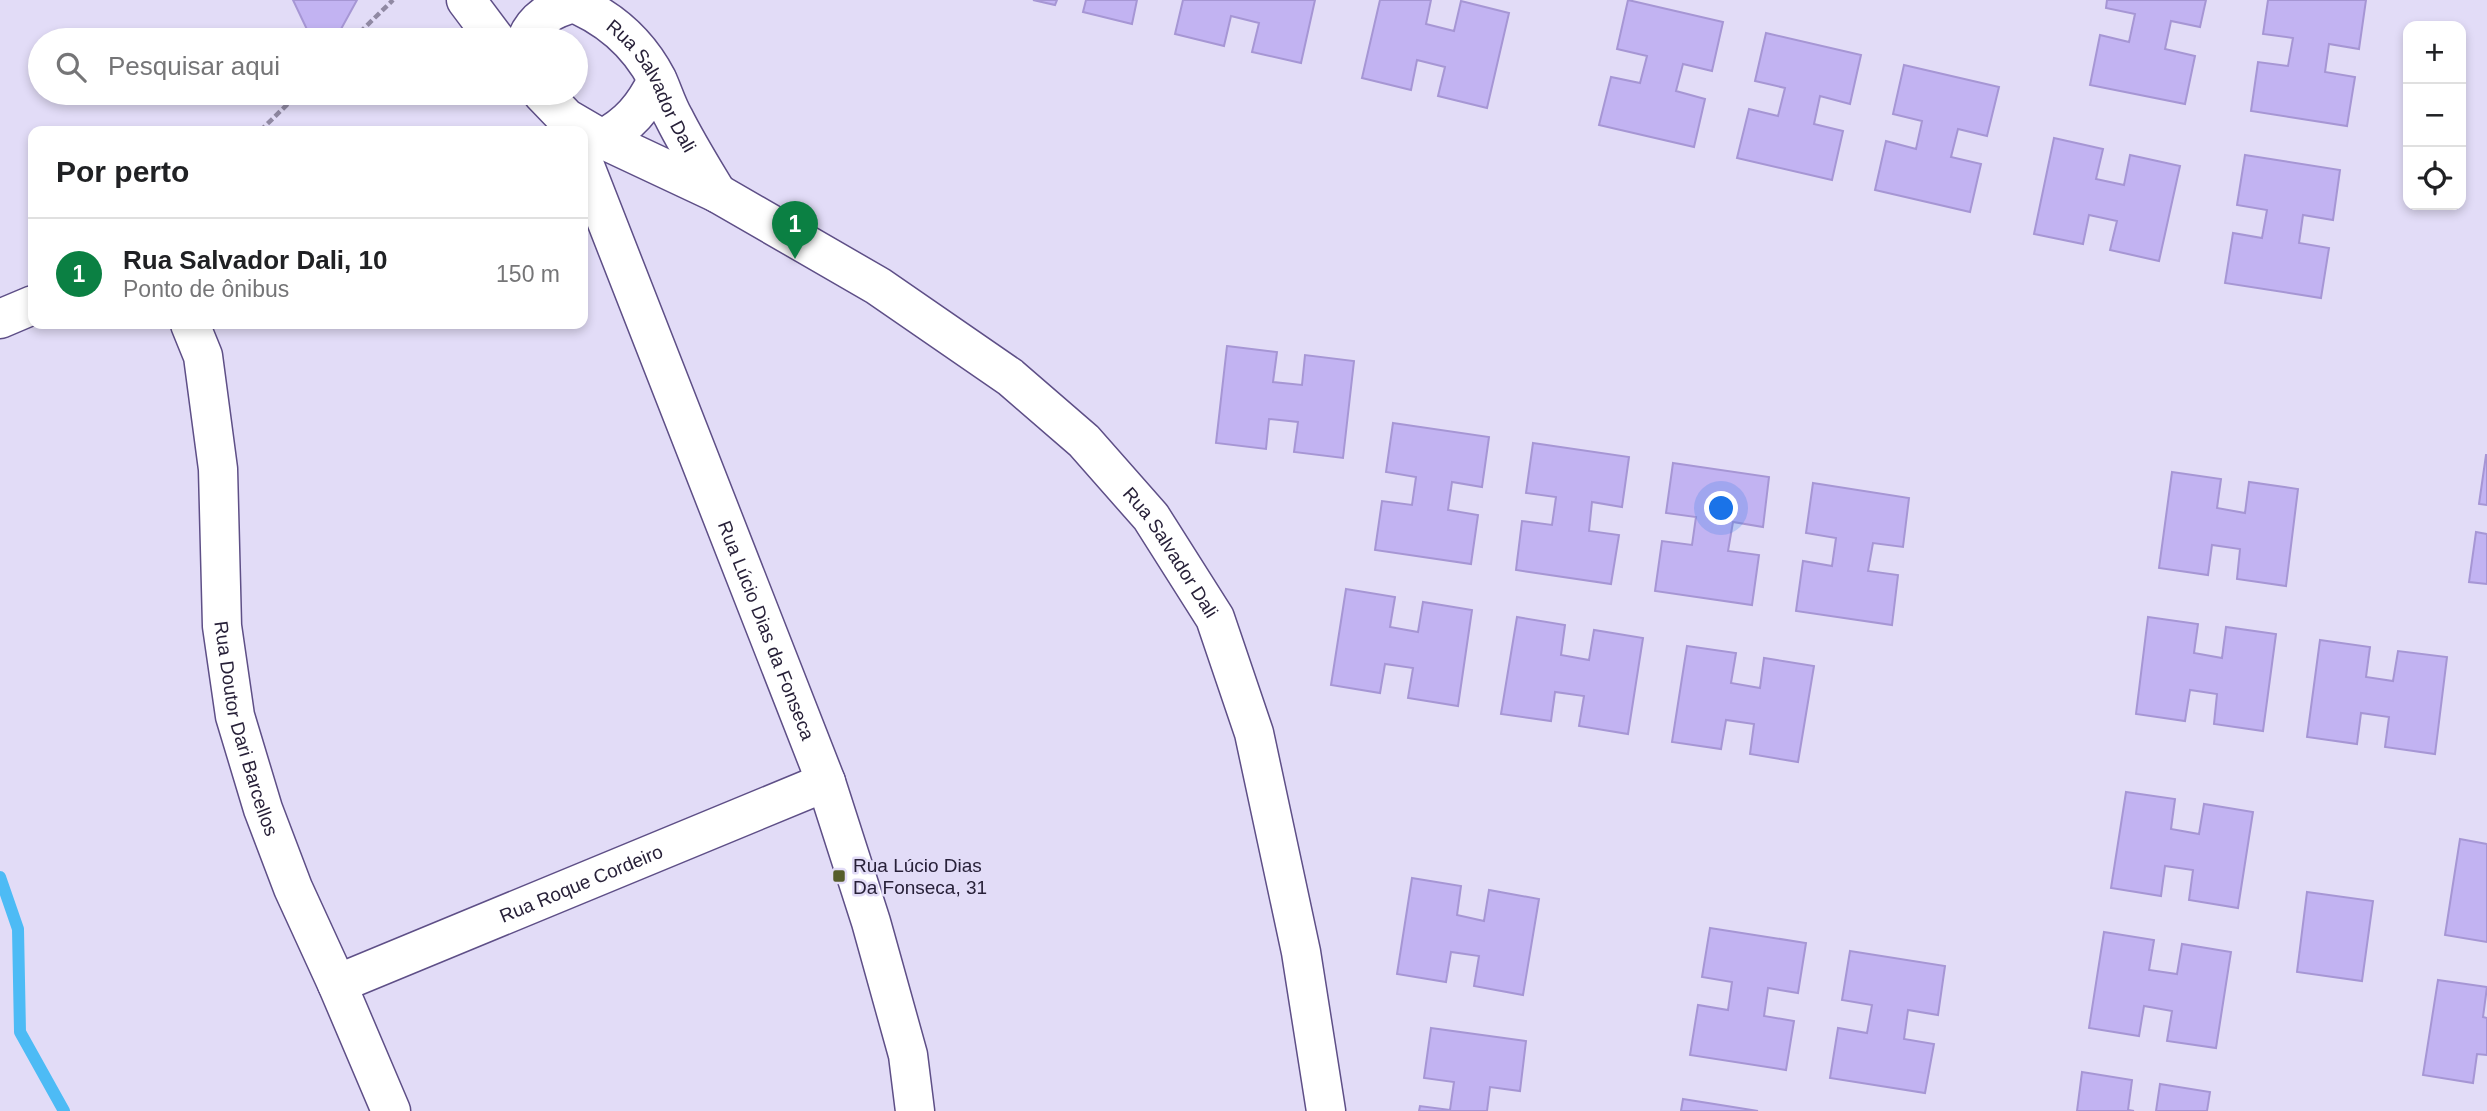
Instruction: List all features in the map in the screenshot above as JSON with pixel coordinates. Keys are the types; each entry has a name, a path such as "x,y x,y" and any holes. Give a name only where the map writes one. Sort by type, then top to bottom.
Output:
{"street":[{"path":"466,0 487,28"},
{"path":"532,28 543,15 570,2"},
{"name":"Rua Salvador Dali","path":"570,2 603,18 623,33 641,53 657,80 687,145 717,193"},
{"path":"588,126 630,121 657,80"},
{"name":"Rua Salvador Dali","path":"588,135 717,193 878,286 1010,377 1084,441 1151,517 1215,618 1254,733 1301,952 1326,1111"},
{"name":"Rua Lúcio Dias da Fonseca","path":"588,167 826,782 871,922 904,1041 915,1111"},
{"path":"0,319 28,307"},
{"name":"Rua Doutor Dari Barcellos","path":"192,329 203,356 218,469 222,626 235,716 263,808 293,888 391,1111"},
{"name":"Rua Roque Cordeiro","path":"337,984 826,782"}],"path":[{"path":"364,28 393,0"},
{"path":"265,126 287,105"}],"building":[{"path":"293,0 357,0 342,28 306,28"},
{"path":"1033,0 1057,0 1055,5"},
{"path":"1086,0 1137,0 1132,24 1083,12"},
{"path":"1183,0 1315,0 1301,63 1252,52 1259,23 1231,16 1224,46 1175,34"},
{"path":"1380,0 1431,0 1426,24 1454,31 1461,1 1509,13 1487,108 1438,96 1445,67 1417,60 1411,90 1362,78"},
{"path":"1628,0 1723,22 1712,71 1683,64 1676,91 1705,99 1694,147 1599,125 1611,77 1640,83 1647,56 1617,49"},
{"path":"2107,0 2206,0 2200,27 2171,21 2165,49 2195,56 2185,104 2090,85 2100,35 2129,42 2135,14 2106,8"},
{"path":"2268,0 2366,0 2359,49 2329,44 2325,72 2355,77 2347,126 2251,111 2258,62 2288,66 2293,38 2263,34"},
{"path":"1766,33 1861,55 1850,104 1820,96 1814,124 1843,131 1832,180 1737,158 1749,109 1778,116 1785,88 1755,81"},
{"path":"1904,65 1999,87 1987,136 1958,129 1951,157 1981,164 1970,212 1875,190 1886,141 1916,149 1922,121 1893,114"},
{"path":"2054,138 2103,149 2096,179 2124,185 2130,155 2180,166 2159,261 2110,250 2117,221 2089,215 2083,244 2034,234"},
{"path":"2245,155 2340,170 2333,220 2303,215 2299,243 2329,248 2321,298 2225,283 2233,233 2262,238 2267,210 2237,205"},
{"path":"1227,346 1277,352 1273,382 1302,385 1305,355 1354,361 1343,458 1294,452 1298,422 1269,419 1266,449 1216,443"},
{"path":"1393,423 1489,437 1482,487 1452,482 1448,510 1478,515 1471,564 1375,550 1382,501 1412,505 1416,477 1386,472"},
{"path":"1533,443 1629,457 1622,507 1592,502 1589,531 1619,535 1611,584 1516,570 1522,521 1552,525 1556,497 1526,493"},
{"path":"2487,455 2487,505 2479,504"},
{"path":"1673,463 1769,477 1763,527 1733,522 1728,551 1759,555 1752,605 1655,591 1662,541 1692,545 1696,517 1666,513"},
{"path":"2172,472 2221,479 2217,508 2245,513 2249,482 2298,489 2286,586 2237,579 2240,549 2212,545 2208,575 2159,568"},
{"path":"1813,483 1909,498 1903,547 1873,543 1868,571 1898,575 1892,625 1796,611 1803,561 1832,566 1836,538 1806,533"},
{"path":"2476,532 2487,534 2487,584 2469,582"},
{"path":"1346,589 1395,597 1390,627 1418,632 1423,602 1472,610 1458,706 1408,698 1413,668 1385,664 1380,693 1331,685"},
{"path":"1517,617 1565,625 1561,655 1589,660 1594,630 1643,638 1628,734 1579,726 1584,696 1555,692 1551,721 1501,714"},
{"path":"2148,617 2198,624 2194,653 2222,658 2226,627 2276,634 2263,731 2214,724 2217,694 2190,690 2185,721 2136,714"},
{"path":"2320,640 2370,647 2366,677 2393,681 2398,651 2447,657 2435,754 2385,747 2389,717 2361,713 2357,744 2307,737"},
{"path":"1687,646 1736,653 1731,683 1760,688 1764,658 1814,666 1798,762 1750,754 1754,724 1726,720 1721,749 1672,742"},
{"path":"2126,792 2175,799 2171,829 2199,834 2204,804 2253,812 2238,908 2189,900 2193,870 2165,866 2161,896 2111,888"},
{"path":"2460,839 2487,844 2487,942 2445,935"},
{"path":"1412,878 1461,886 1457,915 1484,921 1489,890 1539,899 1523,995 1474,986 1479,956 1451,952 1446,982 1397,974"},
{"path":"2307,892 2373,901 2362,981 2297,972"},
{"path":"1710,928 1806,943 1798,993 1768,988 1764,1016 1794,1021 1786,1070 1690,1055 1698,1005 1728,1010 1732,982 1702,977"},
{"path":"2104,932 2154,940 2149,970 2177,974 2182,944 2231,952 2216,1048 2167,1041 2172,1011 2144,1006 2139,1036 2089,1028"},
{"path":"1850,951 1945,966 1938,1015 1908,1010 1904,1039 1934,1044 1925,1093 1830,1078 1838,1028 1867,1033 1872,1005 1842,1000"},
{"path":"2438,980 2487,987 2483,1017 2487,1018 2487,1055 2477,1054 2473,1083 2423,1075"},
{"path":"1431,1028 1526,1041 1520,1091 1490,1087 1487,1111 1419,1111 1420,1106 1450,1110 1454,1082 1424,1078"},
{"path":"2082,1072 2132,1080 2128,1110 2134,1111 2077,1111"},
{"path":"2160,1084 2210,1092 2207,1111 2156,1111"},
{"path":"1683,1099 1758,1111 1681,1111"}],"waterway":[{"path":"0,877 18,929 20,1032 64,1111"}],"place":[{"name":"Rua Salvador Dali, 10","path":"795,259"},
{"name":"Rua Lúcio Dias Da Fonseca, 31","path":"839,876"}]}
